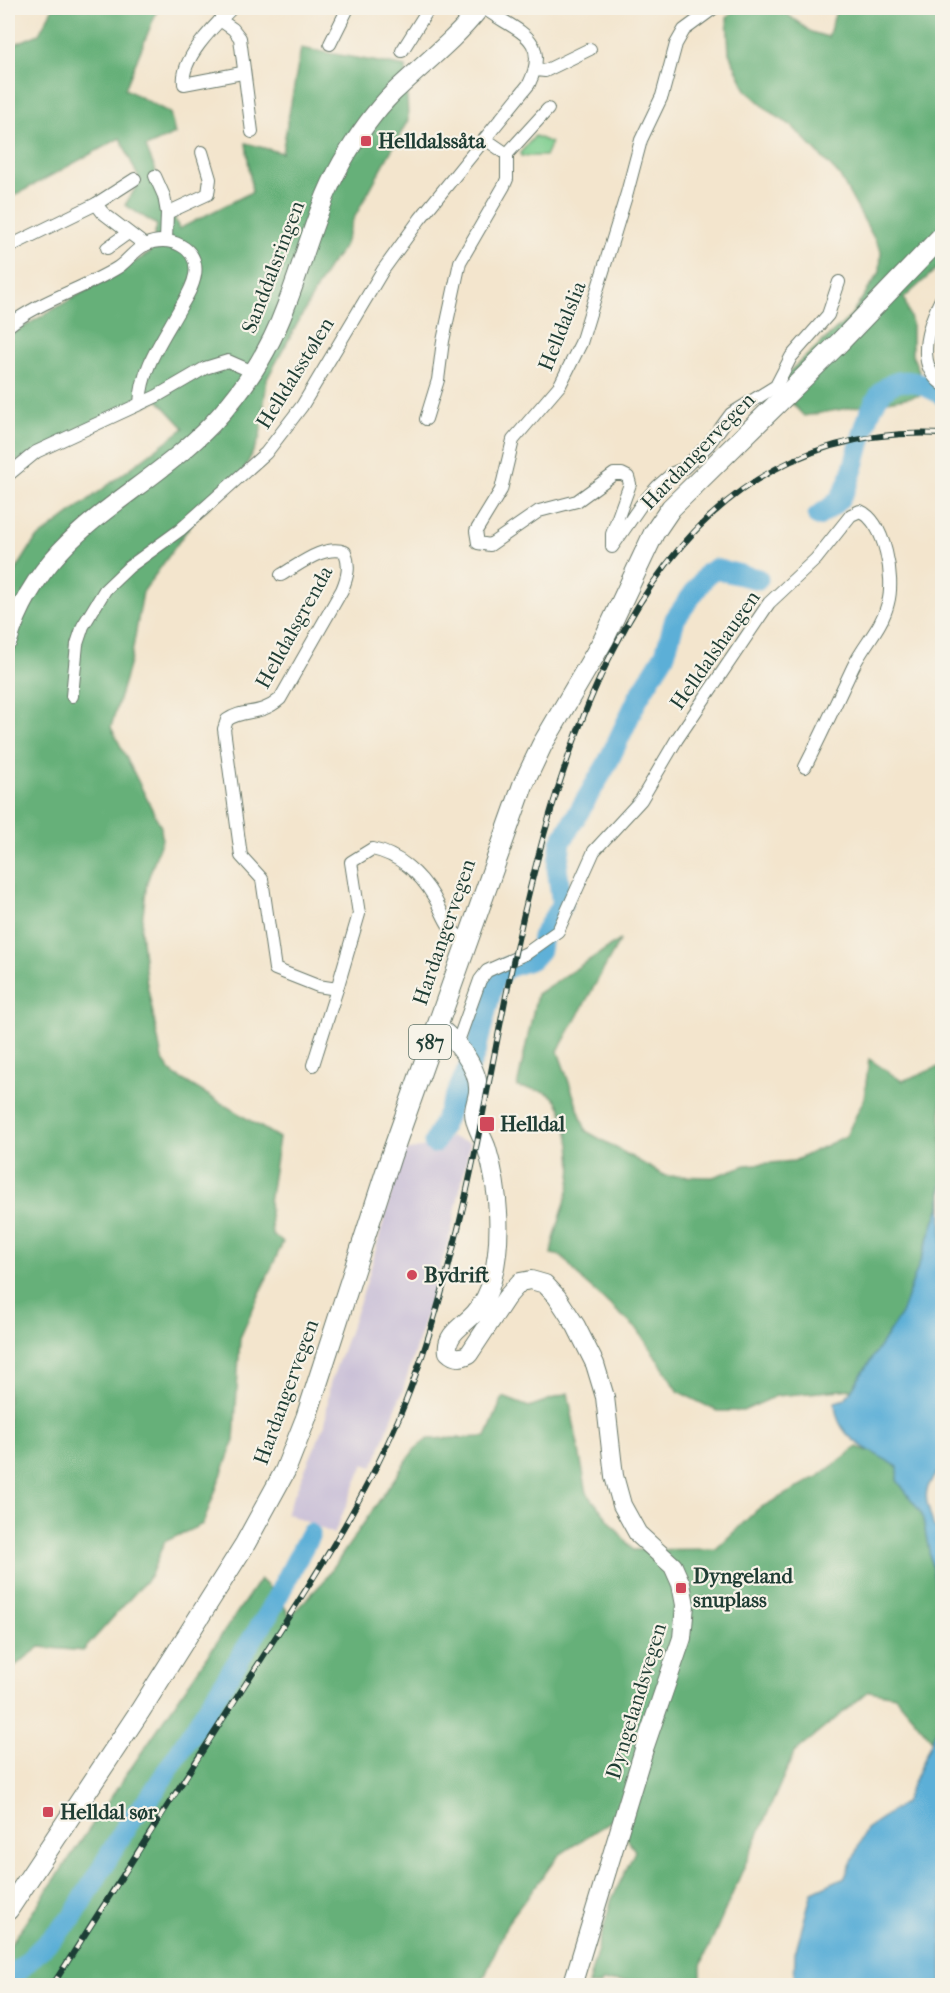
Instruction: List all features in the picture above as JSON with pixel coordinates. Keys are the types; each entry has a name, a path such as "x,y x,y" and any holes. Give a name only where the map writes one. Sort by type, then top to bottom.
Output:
{"main road":[{"name":"Hardangervegen","path":"8,1910 140,1711 244,1545 285,1471 306,1418 433,1035 523,785 542,744 604,639 654,533 682,496 839,343 942,236"}],"street":[{"path":"232,8 195,51 183,76 184,84 242,73"},
{"path":"330,44 348,8"},
{"path":"402,51 429,8"},
{"path":"482,8 520,29 533,44 536,70 544,71 590,49"},
{"name":"Sanddalsringen","path":"8,641 27,596 63,546 90,520 197,438 225,410 253,372 278,326 321,204 348,153 392,94 482,8"},
{"name":"Helldalslia","path":"714,8 684,30 676,44 659,104 640,140 621,215 581,343 556,390 513,440 501,490 476,531 475,538 478,543 490,545 528,517 577,501 614,474 622,474 628,477 630,484 612,534 612,547 641,505 667,478 695,457 731,414 777,386 791,357 828,315 840,282"},
{"path":"220,20 233,29 240,38 242,73 248,90 252,132"},
{"name":"Helldalsstølen","path":"72,696 77,644 82,626 105,590 129,567 188,523 266,453 302,406 383,270 420,219 529,84 536,70"},
{"path":"426,419 438,380 443,341 460,262 504,186 507,179 507,154 548,109"},
{"path":"485,139 507,154"},
{"path":"167,213 208,194 210,179 202,152"},
{"path":"155,176 164,196 167,213 166,241"},
{"path":"8,247 96,204 135,179"},
{"path":"96,204 103,213 145,245"},
{"path":"107,248 128,233"},
{"path":"8,326 34,307 119,267 145,245 166,241 189,250 195,262 196,273 192,286 148,364 140,404"},
{"path":"942,297 929,330 927,354 930,372 942,384"},
{"path":"8,475 36,452 140,404 216,363 237,364 253,372"},
{"path":"667,478 682,496"},
{"name":"Helldalshaugen","path":"464,1056 480,980 499,964 546,942 558,931 571,908 594,851 640,800 677,739 769,603 816,559 851,515 860,511 872,519 885,550 890,577 890,596 882,621 854,666 805,767"},
{"name":"Helldalsgrenda","path":"281,576 318,555 336,549 345,552 349,562 348,576 342,590 280,699 269,709 234,714 227,720 224,729 241,856 262,879 274,969 318,986 337,989"},
{"path":"313,1065 359,914 351,861 372,849 384,852 407,864 433,896 452,934 466,942"},
{"path":"433,1035 445,1049 464,1056"},
{"name":"Dyngelandsvegen","path":"464,1056 478,1092 474,1115 490,1163 498,1246 486,1297 475,1313 450,1338 448,1352 453,1356 469,1354 514,1286 531,1281 544,1284 564,1307 596,1364 605,1397 614,1476 622,1505 638,1534 673,1566 683,1591 685,1623 682,1638 645,1746 572,1986"}],"shaded area":[{"path":"450,1137 470,1143 451,1232 403,1390 373,1467 364,1464 334,1534 286,1513 325,1424 330,1384 366,1285 403,1151 444,1144"}],"green space":[{"path":"53,8 158,8 125,89 170,113 175,134 146,147 179,229 252,192 246,143 282,153 301,48 406,67 408,120 352,222 344,247 329,266 267,379 260,437 239,481 195,519 143,592 131,659 111,727 161,827 162,839 147,882 141,930 146,979 162,1059 173,1074 279,1138 269,1202 272,1234 283,1242 240,1338 234,1441 203,1524 164,1542 151,1575 83,1651 40,1647 8,1671 8,583 35,540 184,428 158,400 8,465 8,336 150,253 157,225 125,205 140,181 120,138 8,199 8,47 39,34"},
{"path":"736,8 779,8 811,32 828,37 837,8 942,8 942,264 904,298 912,323 912,354 928,394 804,416 774,385 849,318 880,272 881,251 839,175 792,126 770,112 746,90 729,53 727,18"},
{"path":"535,136 551,143 545,156 521,156 520,153"},
{"path":"620,940 558,1051 586,1131 665,1176 713,1177 746,1165 794,1161 846,1136 864,1099 869,1059 902,1081 941,1066 942,1182 940,1207 901,1314 852,1389 776,1396 743,1411 717,1411 679,1392 638,1330 582,1280 562,1256 551,1254 572,1169 565,1119 555,1099 545,1092 517,1087 537,994"},
{"path":"568,1393 587,1493 633,1550 716,1549 758,1509 819,1476 857,1447 877,1454 898,1467 897,1480 922,1514 939,1604 942,1717 932,1740 895,1696 869,1691 794,1753 701,1965 701,1985 679,1985 679,1978 602,1982 601,1985 588,1985 611,1901 635,1851 615,1818 559,1855 508,1922 481,1985 8,1986 8,1948 260,1579 278,1596 290,1616 324,1581 414,1450 427,1439 486,1437 503,1397 529,1407"}],"water":[{"path":"942,1182 942,1467 930,1482 926,1495 934,1527 942,1530 942,1684 939,1604 922,1514 897,1480 898,1467 856,1442 841,1426 835,1402 845,1399 901,1314 940,1207"},
{"path":"942,1717 942,1985 794,1985 795,1953 812,1892 845,1877 866,1829 904,1803"}],"waterway":[{"path":"818,516 840,498 849,479 871,411 881,393 895,383 915,382 942,395"},
{"path":"434,1143 475,1054 494,980 506,968 532,959 540,950 542,937 562,904 557,868 561,842 607,764 638,698 665,654 675,619 708,573 715,569 758,579"},
{"path":"8,1981 72,1918 131,1819 149,1799 269,1613 310,1534"}],"railway":[{"path":"52,1986 332,1547 371,1476 405,1403 437,1309 454,1245 521,925 553,804 595,688 652,584 726,502 822,449 942,434"}],"place":[{"name":"Helldalssåta","path":"366,141"},
{"name":"Helldal","path":"487,1124"},
{"name":"Bydrift","path":"412,1275"},
{"name":"Dyngeland snuplass","path":"681,1588"},
{"name":"Helldal sør","path":"48,1812"}]}
